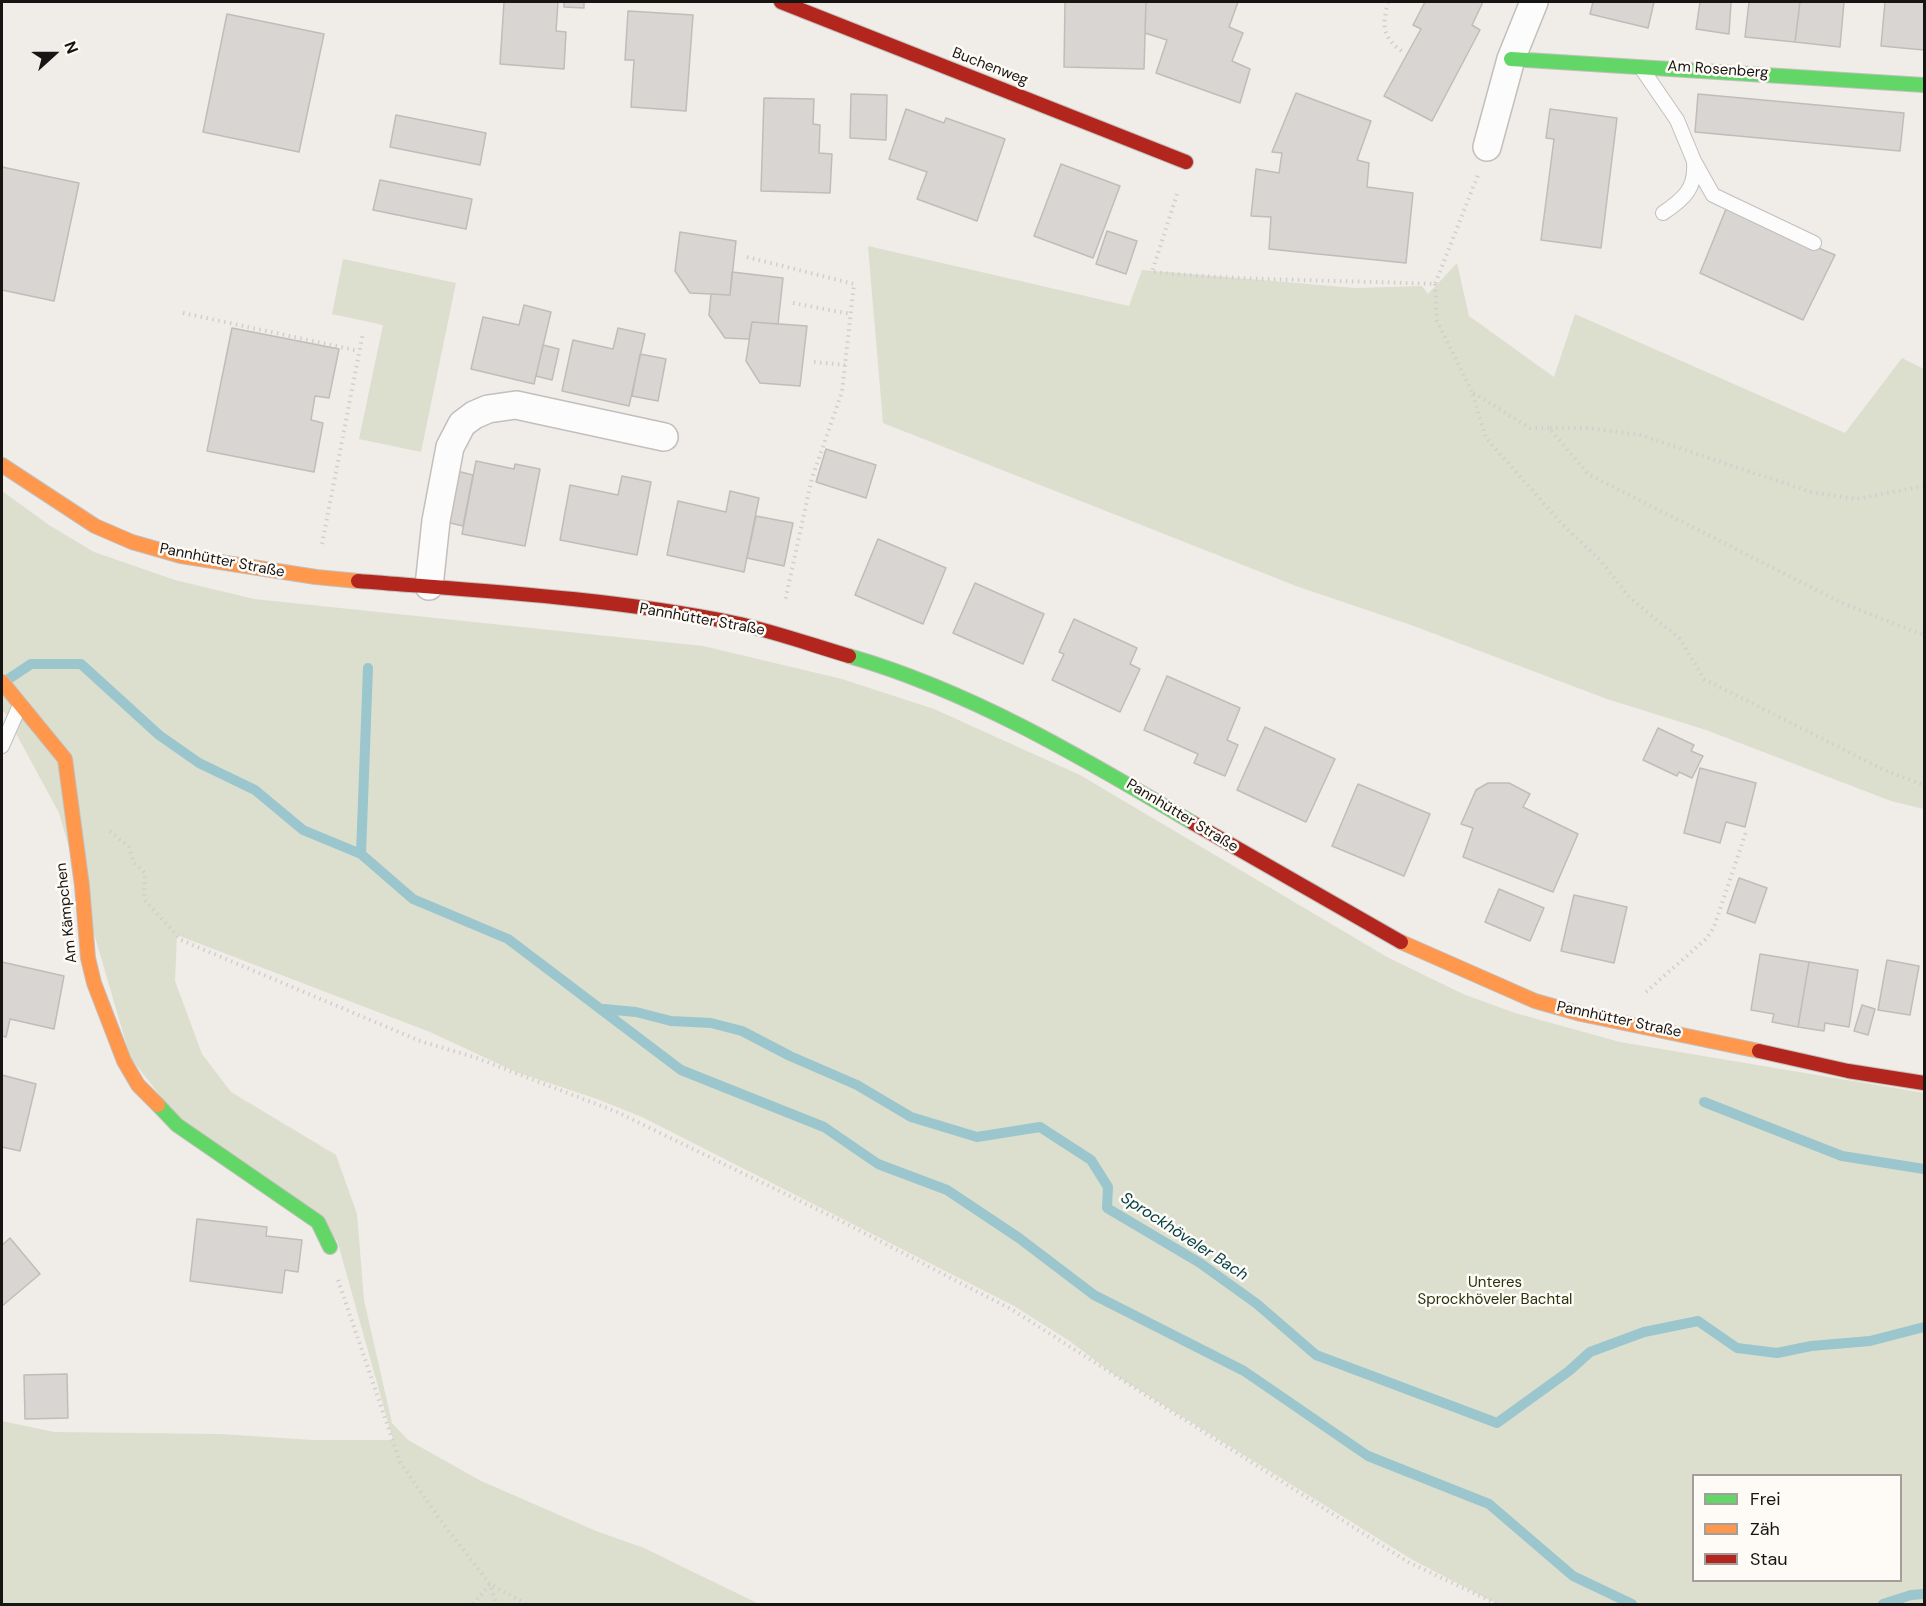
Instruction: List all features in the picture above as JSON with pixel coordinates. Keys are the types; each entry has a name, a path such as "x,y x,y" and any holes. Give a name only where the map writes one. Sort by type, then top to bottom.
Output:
{"street":[{"name":"Buchenweg","path":"781,2 1186,162"},
{"path":"1487,147 1511,59 1534,2"},
{"name":"Am Rosenberg","path":"1511,59 1639,65 1924,85"},
{"path":"429,586 436,521 450,447 462,424 474,415 488,409 516,405 664,437"},
{"name":"Pannhütter Straße","path":"2,465 86,521 132,542 217,563 316,577 541,596 696,616 778,634 884,666 980,705 1073,752 1275,872 1404,944 1535,1001 1581,1014 1628,1022 1848,1071 1924,1083"},
{"name":"Am Kämpchen","path":"2,682 64,759 82,886 88,958 94,983 124,1061 138,1085 177,1125 311,1217 326,1234 330,1247"}],"lane":[{"path":"1639,65 1677,120 1694,160 1713,195 1814,243"},
{"path":"1664,213 1691,190 1695,177 1694,160"},
{"path":"2,746 20,705"}],"path":[{"path":"1388,2 1386,36 1390,43 1404,53"},
{"path":"1487,147 1463,218 1435,284 1437,321 1472,392 1486,438 1563,525 1600,560 1630,598 1679,638 1704,679 1884,770 1924,785"},
{"path":"1173,208 1152,272 1218,278 1287,278 1435,284"},
{"path":"747,257 854,284 842,392 812,478 778,634"},
{"path":"793,303 851,314"},
{"path":"183,313 359,351"},
{"path":"316,577 332,484 363,333"},
{"path":"814,362 845,365"},
{"path":"1472,392 1530,428 1588,428 1640,435 1811,492 1856,499 1924,486"},
{"path":"1549,428 1587,474 1844,604 1924,635"},
{"path":"103,825 129,847 134,863 145,873 144,899 181,940 420,1041 474,1057 617,1112 837,1219 1011,1309 1408,1562 1497,1605"},
{"path":"1628,1022 1640,998 1707,938 1714,927 1746,832"},
{"path":"330,1247 341,1293 400,1462 441,1521 490,1584 526,1605"},
{"path":"473,1605 490,1584"},
{"path":"490,1584 496,1605"}],"green space":[{"path":"868,246 1129,306 1142,270 1356,288 1422,286 1428,294 1457,263 1469,316 1554,377 1575,314 1845,433 1902,358 1924,369 1924,809 1891,801 1706,730 1607,699 1411,625 1296,586 883,423"},
{"path":"343,259 456,283 421,452 359,439 383,325 332,314"},
{"name":"Unteres Sprockhöveler Bachtal","path":"2,491 49,525 94,552 175,580 254,599 703,646 842,679 934,709 1080,775 1387,957 1463,994 1515,1013 1620,1042 1924,1093 1924,1604 1497,1604 1411,1559 1112,1373 1068,1340 1014,1306 642,1117 597,1099 516,1072 430,1032 177,935 175,981 202,1054 231,1092 336,1155 357,1214 364,1300 392,1423 408,1440 481,1481 596,1531 644,1548 759,1604 2,1604 2,1421 54,1432 220,1434 313,1440 393,1440 337,1240 179,1120 130,1057 59,813 3,711 2,714"}],"building":[{"path":"504,2 558,2 556,31 566,32 564,69 500,64"},
{"path":"564,2 584,2 584,8 564,7"},
{"path":"1065,2 1146,2 1144,69 1064,67"},
{"path":"1146,2 1238,2 1229,27 1243,33 1232,61 1250,69 1240,103 1156,73 1167,40 1145,33"},
{"path":"1425,2 1483,2 1472,25 1480,30 1432,121 1384,96 1421,29 1413,25"},
{"path":"1593,2 1654,2 1648,28 1590,14"},
{"path":"1700,2 1731,2 1729,34 1696,29"},
{"path":"1749,2 1800,2 1795,42 1745,37"},
{"path":"1800,2 1844,2 1840,47 1795,42"},
{"path":"1885,2 1924,2 1924,50 1881,46"},
{"path":"628,11 693,15 686,111 631,107 634,60 625,60"},
{"path":"227,14 324,34 299,152 203,132"},
{"path":"1296,93 1371,121 1357,160 1369,163 1367,187 1413,193 1406,263 1269,249 1271,217 1251,216 1256,169 1279,173 1282,153 1272,152"},
{"path":"851,94 887,95 886,140 850,138"},
{"path":"1698,94 1904,113 1900,151 1695,132"},
{"path":"764,98 814,99 813,124 820,125 819,153 832,154 830,193 761,191"},
{"path":"906,109 944,123 946,118 1005,139 977,221 917,199 927,172 889,159"},
{"path":"1550,109 1617,118 1601,248 1541,240 1554,139 1546,138"},
{"path":"396,115 486,133 480,165 390,147"},
{"path":"1061,164 1120,186 1093,258 1034,236"},
{"path":"2,167 79,183 54,301 2,290"},
{"path":"380,180 472,199 466,229 373,210"},
{"path":"1726,209 1835,255 1803,320 1700,273"},
{"path":"1107,231 1137,241 1126,274 1096,264"},
{"path":"680,232 736,241 730,295 690,293 675,271"},
{"path":"732,272 783,278 778,324 752,322 749,339 725,338 709,315 711,294 730,295"},
{"path":"524,305 551,312 534,384 471,369 483,317 519,325"},
{"path":"752,322 807,326 800,386 760,383 746,361"},
{"path":"232,328 339,349 329,398 315,396 311,420 323,423 314,472 207,451"},
{"path":"618,328 645,334 629,406 562,391 573,340 613,349"},
{"path":"543,345 559,349 552,380 536,376"},
{"path":"640,354 666,359 658,401 632,396"},
{"path":"826,449 876,465 866,498 816,482"},
{"path":"476,461 514,469 515,464 540,469 525,546 462,534"},
{"path":"457,471 473,475 463,526 446,522"},
{"path":"622,476 651,482 637,555 560,540 570,485 618,495"},
{"path":"730,491 759,498 744,572 667,555 678,501 726,512"},
{"path":"756,516 793,523 784,566 747,558"},
{"path":"878,539 946,568 923,624 855,595"},
{"path":"975,583 1044,614 1023,664 953,633"},
{"path":"1074,619 1137,648 1130,664 1140,669 1120,712 1052,680 1064,654 1059,652"},
{"path":"1167,676 1240,708 1227,740 1238,745 1225,776 1194,763 1198,754 1144,730"},
{"path":"1265,727 1335,759 1306,822 1237,790"},
{"path":"1658,728 1694,745 1691,751 1703,756 1692,778 1679,772 1677,776 1643,760"},
{"path":"1700,768 1756,783 1745,827 1726,822 1720,843 1684,833"},
{"path":"1488,783 1509,783 1530,794 1523,807 1578,834 1553,892 1463,857 1473,828 1461,824 1476,790"},
{"path":"1358,784 1430,814 1404,876 1332,846"},
{"path":"1739,878 1767,888 1755,923 1727,913"},
{"path":"1499,889 1544,908 1530,941 1485,922"},
{"path":"1574,895 1627,907 1614,963 1561,951"},
{"path":"1760,954 1809,962 1798,1027 1772,1022 1774,1014 1751,1010"},
{"path":"1887,960 1919,966 1910,1015 1878,1010"},
{"path":"2,962 64,976 54,1029 10,1019 6,1037 2,1036"},
{"path":"1809,962 1858,970 1849,1027 1825,1023 1824,1031 1798,1027"},
{"path":"1862,1005 1875,1009 1868,1035 1854,1031"},
{"path":"2,1075 36,1084 20,1151 2,1147"},
{"path":"197,1219 267,1227 266,1236 302,1240 298,1272 285,1270 282,1293 190,1281"},
{"path":"10,1238 40,1274 2,1306 2,1245"},
{"path":"67,1374 68,1418 25,1419 24,1375"}],"waterway":[{"name":"Sprockhöveler Bach","path":"7,680 31,664 81,664 159,735 199,763 255,790 303,830 361,854 413,899 508,939 681,1070 824,1127 878,1164 947,1190 1019,1238 1094,1295 1244,1371 1368,1456 1489,1504 1573,1576 1632,1604"},
{"path":"361,854 368,668"},
{"name":"Sprockhöveler Bach","path":"604,1009 636,1012 671,1021 711,1023 742,1031 790,1056 857,1085 911,1117 977,1137 1040,1127 1091,1160 1108,1187 1107,1208 1200,1263 1257,1304 1316,1355 1497,1423 1569,1371 1590,1352 1644,1332 1698,1321 1737,1348 1777,1353 1811,1346 1870,1341 1924,1327"},
{"path":"1704,1102 1842,1156 1924,1169"},
{"name":"Sprockhöveler Bach","path":"1883,1604 1911,1595 1924,1594"}],"traffic: fast":[{"path":"1511,59 1924,85"},
{"path":"849,656 940,688 983,708 1069,751 1193,823"},
{"path":"158,1105 177,1125 318,1222 330,1247"}],"traffic: slow":[{"path":"2,465 95,526 132,542 181,556 316,577 358,581"},
{"path":"2,682 65,759 82,886 88,958 94,983 124,1061 138,1085 158,1105"},
{"path":"1401,942 1535,1001 1581,1014 1759,1051"}],"traffic: jam":[{"path":"781,2 1186,162"},
{"path":"358,581 547,596 688,614 749,626 849,656"},
{"path":"1193,823 1401,942"},
{"path":"1759,1051 1848,1071 1924,1083"}]}
